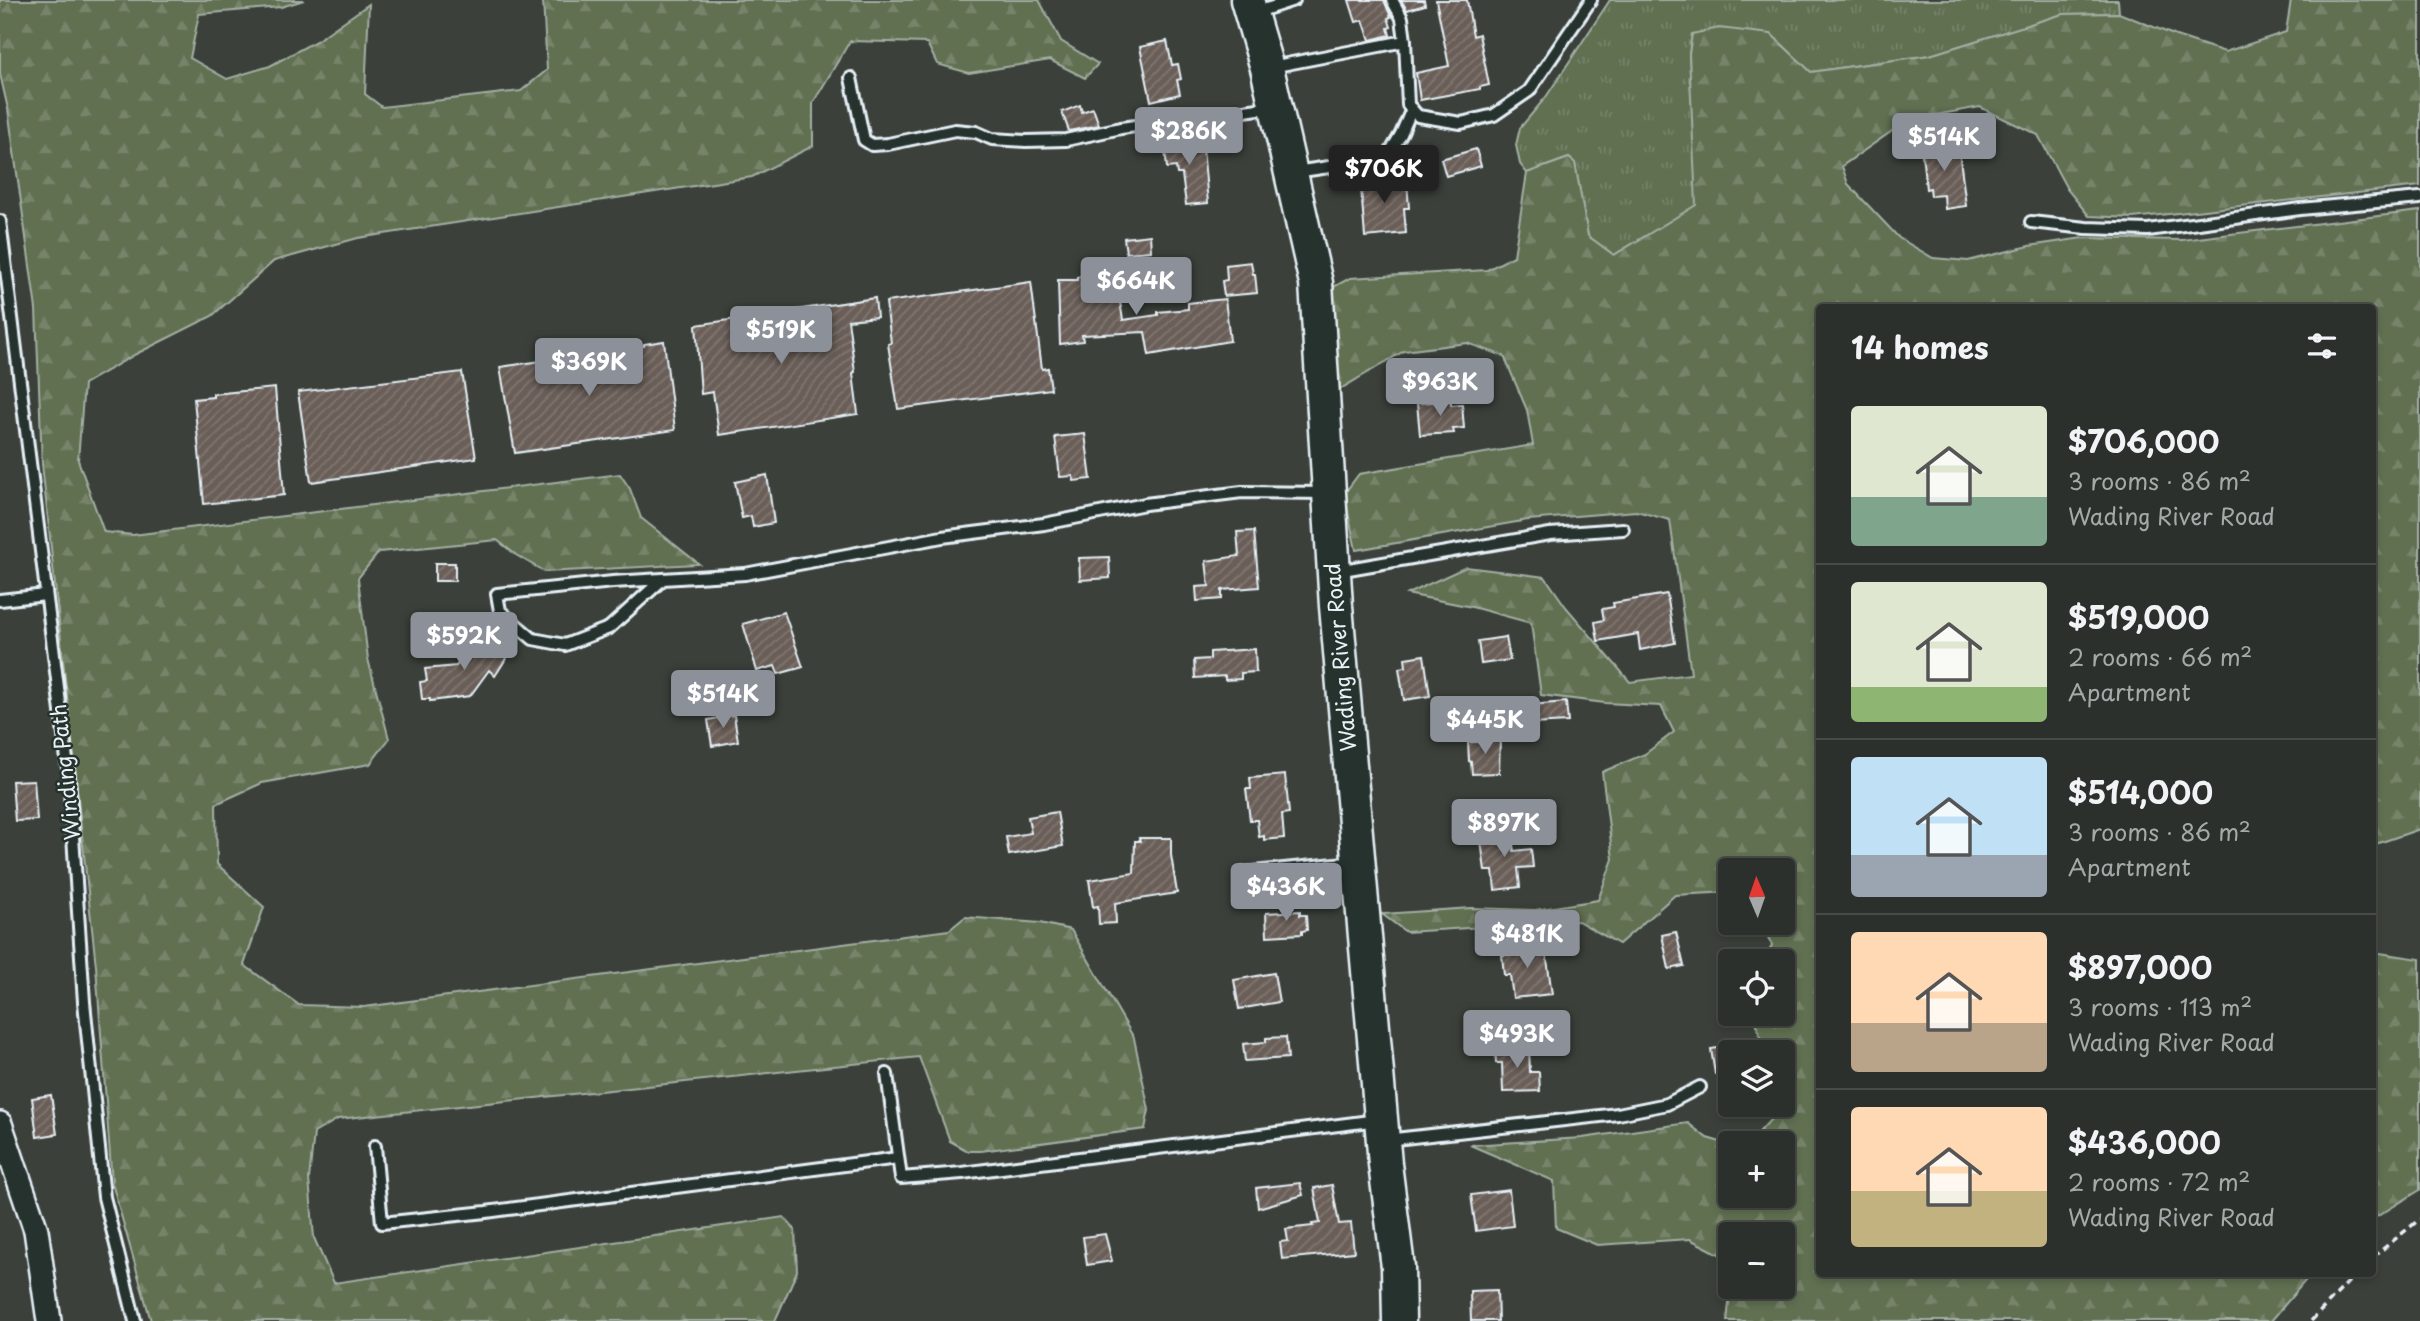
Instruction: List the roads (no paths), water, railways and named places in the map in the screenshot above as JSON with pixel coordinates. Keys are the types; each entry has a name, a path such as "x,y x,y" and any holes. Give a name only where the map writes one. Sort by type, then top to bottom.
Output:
{"main road":[{"name":"Wading River Road","path":"1249,7 1267,68 1316,283 1334,572 1382,1130 1398,1268 1399,1321"}],"street":[{"path":"0,1124 36,1230 49,1321"}],"lane":[{"path":"1249,7 1294,0"},
{"path":"1392,0 1402,18 1408,105 1418,116 1461,123 1494,115 1529,91 1591,0"},
{"path":"1267,68 1405,41"},
{"path":"851,78 864,140 872,145 955,130 976,132 992,139 1066,140 1121,128 1276,106"},
{"path":"1291,172 1388,156 1412,109"},
{"path":"2031,222 2086,228 2148,230 2300,209 2420,198"},
{"name":"Winding Path","path":"0,221 69,776 84,1002 104,1197 135,1321"},
{"path":"663,579 609,628 565,645 533,639 500,611 497,594 613,582 745,574 942,537 1044,524 1145,504 1242,492 1329,493"},
{"path":"1334,572 1550,534 1623,529"},
{"path":"0,600 46,595"},
{"path":"1243,873 1359,862"},
{"path":"887,1074 901,1178 1382,1130 1618,1114 1667,1104 1700,1087"},
{"path":"375,1146 382,1223 898,1158"}]}
